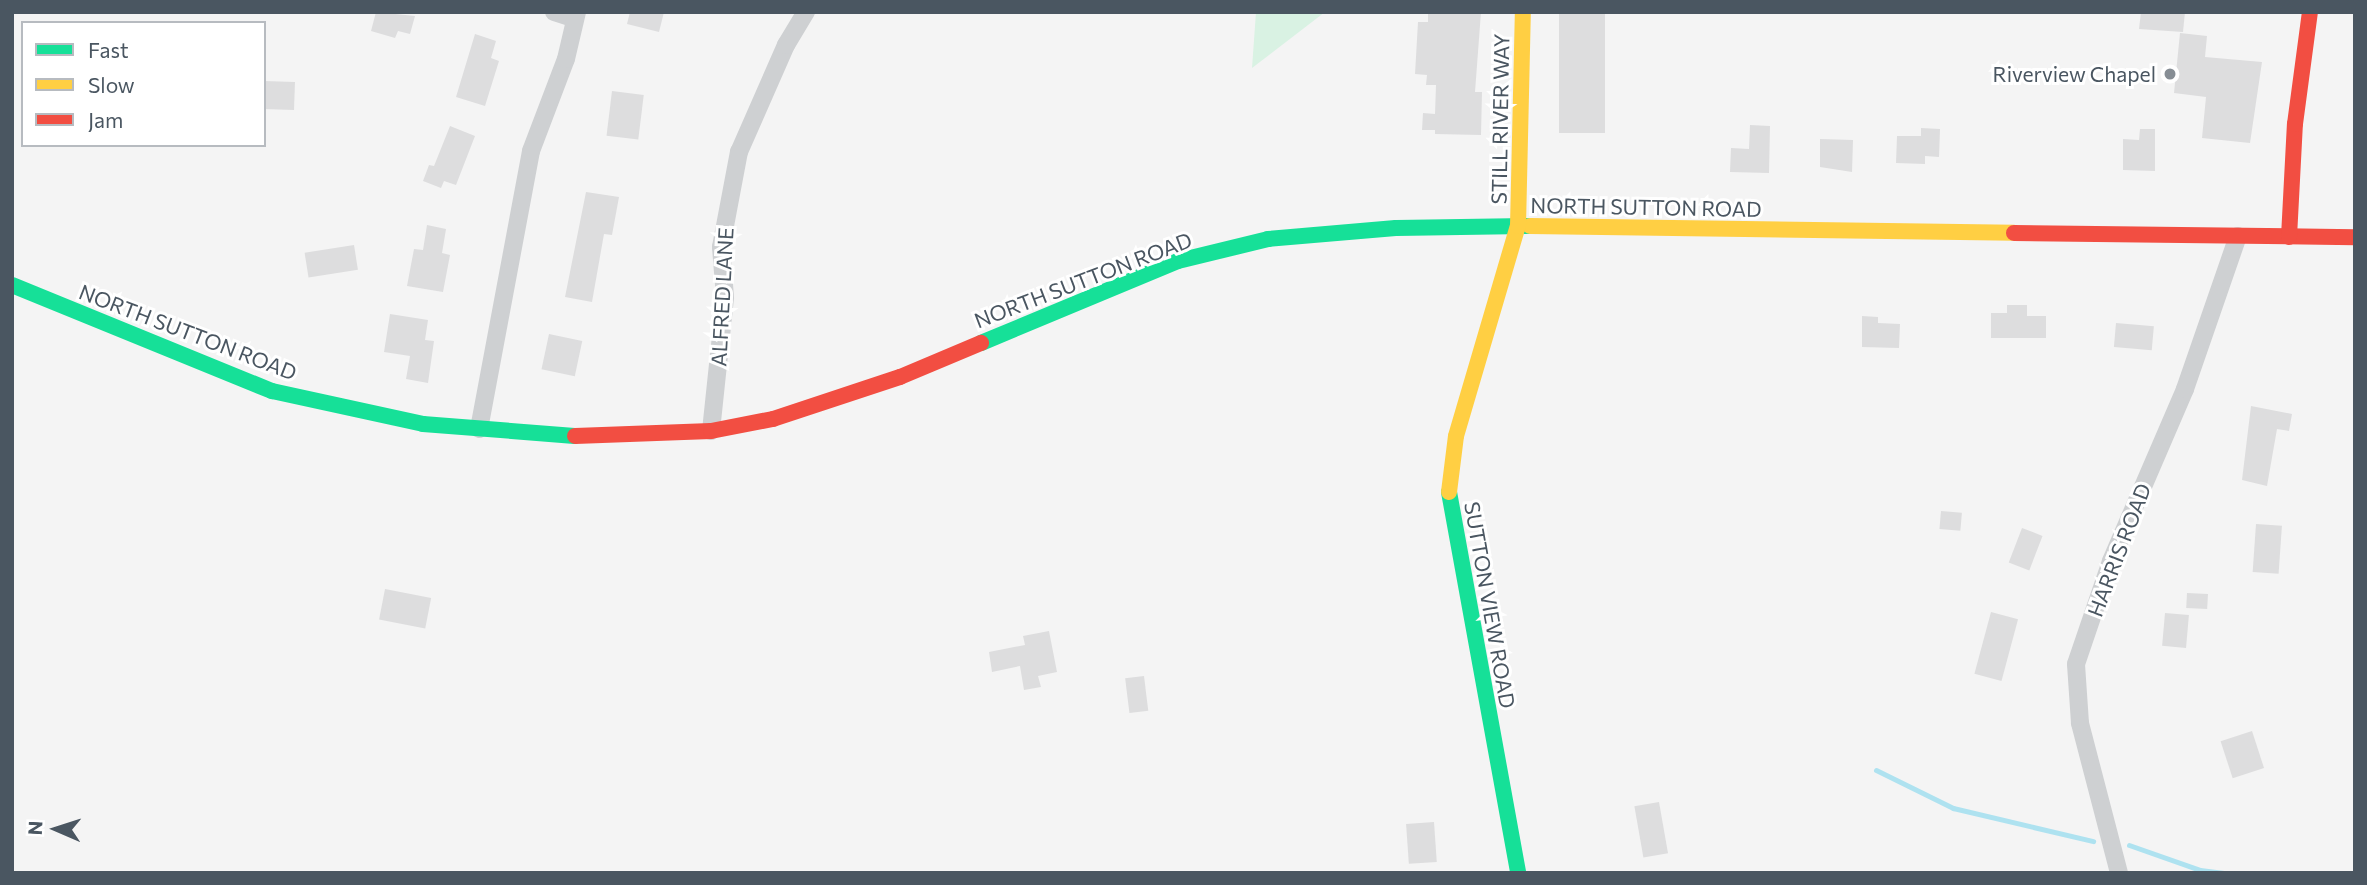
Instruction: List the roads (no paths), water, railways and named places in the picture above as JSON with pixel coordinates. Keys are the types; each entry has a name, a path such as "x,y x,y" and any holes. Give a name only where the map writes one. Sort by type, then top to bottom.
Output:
{"main road":[{"name":"STILL RIVER WAY","path":"1518,226 1523,12"},
{"path":"2289,237 2295,124 2310,12"},
{"name":"NORTH SUTTON ROAD","path":"12,285 272,391 423,424 590,437 710,431 773,419 900,377 1178,261 1268,239 1396,228 1518,226 2355,237"},
{"name":"SUTTON VIEW ROAD","path":"1518,226 1456,436 1449,489 1518,873"}],"street":[{"path":"479,429 531,151 566,59 576,15 554,12"},
{"name":"ALFRED LANE","path":"710,431 725,297 721,247 739,152 786,45 806,12"},
{"name":"HARRIS ROAD","path":"2119,873 2080,723 2076,664 2111,561 2185,389 2238,236"}],"waterway":[{"path":"1876,770 1953,808 2093,841"},
{"path":"2129,845 2200,870 2226,873"}],"place":[{"name":"Riverview Chapel","path":"2170,74"}]}
